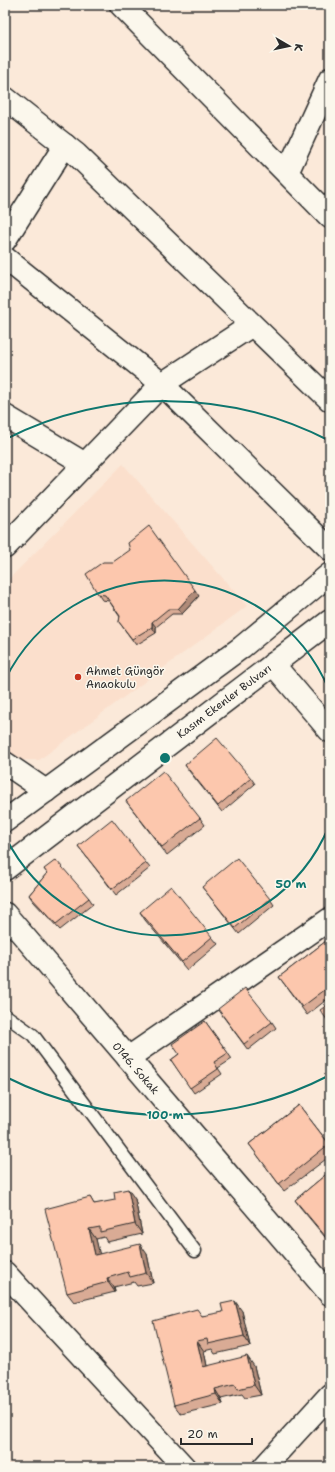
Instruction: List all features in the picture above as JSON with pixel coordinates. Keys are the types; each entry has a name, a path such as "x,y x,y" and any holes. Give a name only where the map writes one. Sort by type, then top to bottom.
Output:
{"street":[{"path":"121,5 330,217"},
{"path":"287,173 330,79"},
{"path":"5,98 76,154 330,400"},
{"path":"5,240 65,145"},
{"path":"5,258 162,384 330,549"},
{"path":"5,547 162,384 252,325"},
{"path":"5,416 85,464"},
{"path":"5,821 242,647 330,574"},
{"name":"Kasım Ekenler Bulvarı","path":"5,869 330,621"},
{"path":"272,664 330,731"},
{"path":"5,763 46,791"},
{"name":"0146. Sokak","path":"5,914 330,1294"},
{"path":"128,1058 330,919"},
{"path":"5,1273 184,1467"},
{"path":"264,1467 330,1395"}],"lane":[{"path":"5,1015 33,1035 195,1251"}],"shaded area":[{"name":"Ahmet Güngör Anaokulu","path":"123,464 247,606 39,760 18,760 5,749 5,583"}],"building":[{"path":"149,526 195,590 178,609 168,609 152,622 152,627 132,639 119,622 120,616 105,595 98,594 86,574 103,562 113,562 130,550 128,543"},
{"path":"217,738 251,778 218,806 185,765"},
{"path":"163,771 200,818 162,847 126,801"},
{"path":"112,819 146,863 112,889 78,846"},
{"path":"237,858 270,899 235,928 202,887"},
{"path":"56,860 89,898 56,924 29,895 47,873 44,869"},
{"path":"171,886 212,937 182,962 140,912"},
{"path":"330,938 330,986 302,1007 279,977"},
{"path":"245,988 272,1022 244,1044 218,1009"},
{"path":"330,1003 330,1024 320,1010"},
{"path":"205,1021 228,1053 214,1062 218,1069 190,1088 171,1060 179,1054 172,1044"},
{"path":"299,1105 329,1144 279,1184 249,1144"},
{"path":"330,1171 330,1233 326,1237 295,1200"},
{"path":"128,1189 135,1224 100,1232 100,1227 89,1229 95,1255 140,1244 146,1273 130,1277 128,1272 107,1278 108,1282 67,1293 45,1209 90,1197 94,1204 115,1200 114,1192"},
{"path":"235,1301 244,1336 208,1344 207,1339 197,1341 203,1367 247,1356 254,1385 238,1389 235,1384 215,1389 216,1394 174,1405 153,1321 197,1309 202,1316 223,1312 221,1304"}],"place":[{"name":"Ahmet Güngör Anaokulu","path":"78,677"}]}
